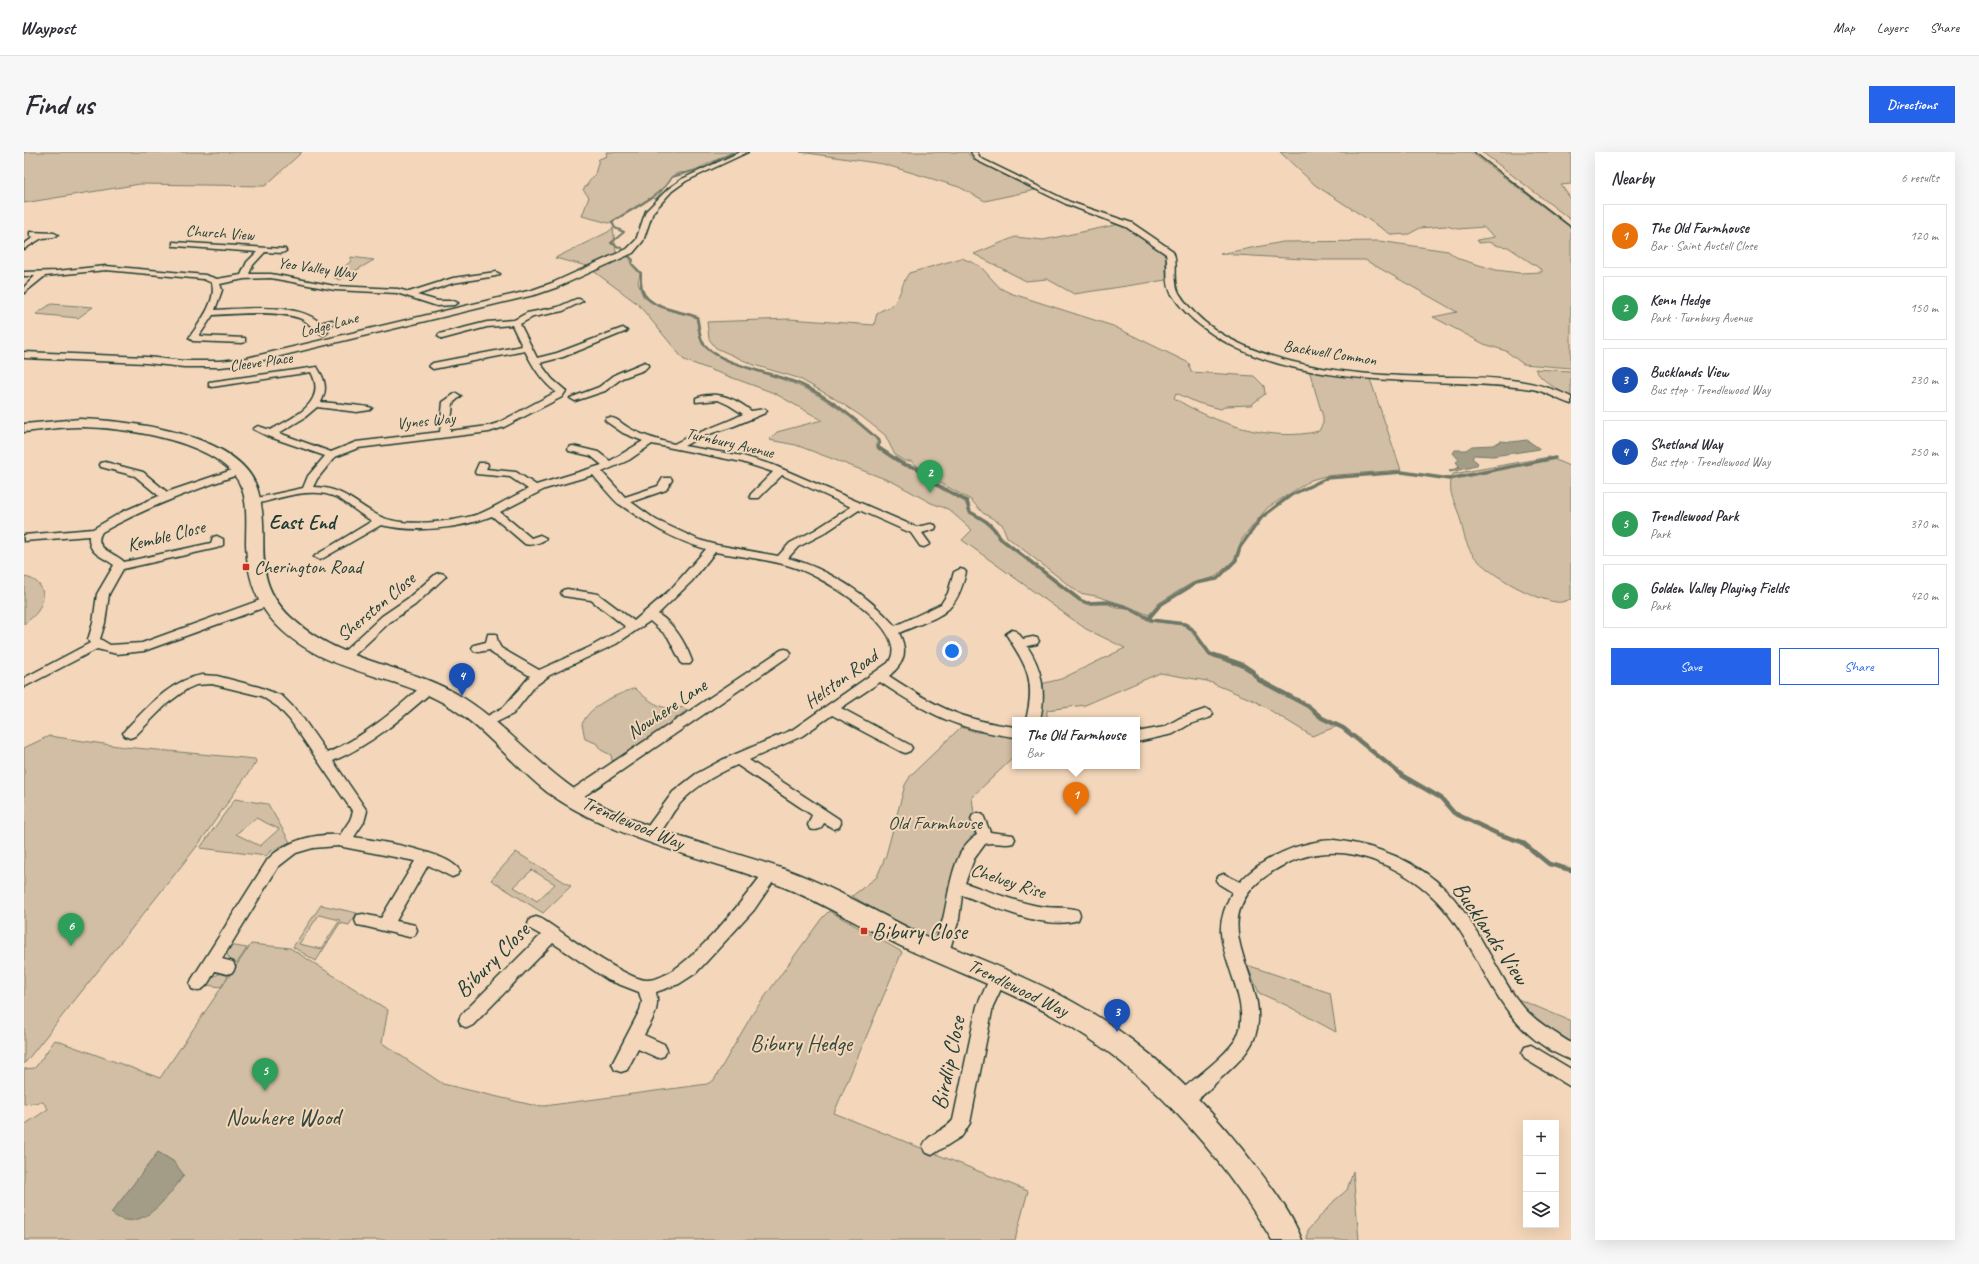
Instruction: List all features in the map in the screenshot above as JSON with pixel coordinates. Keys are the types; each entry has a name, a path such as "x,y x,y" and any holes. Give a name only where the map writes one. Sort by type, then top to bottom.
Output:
{"street":[{"name":"Lodge Lane","path":"24,355 146,360 190,365 247,361 535,292 555,285 627,253 639,240 650,211 670,190 684,180 746,152"},
{"name":"Backwell Common","path":"974,152 978,159 1068,203 1130,225 1170,253 1171,282 1175,293 1187,310 1206,328 1256,353 1306,367 1362,374 1401,378 1473,380 1537,386 1571,401"},
{"path":"24,247 36,235 54,235"},
{"name":"Church View","path":"176,244 282,251"},
{"name":"Church View","path":"244,277 250,264 263,250"},
{"path":"24,274 42,274 109,268 195,275 216,282 218,290 210,313 193,338 229,341 242,340"},
{"path":"461,269 470,271 473,276"},
{"path":"24,291 42,274"},
{"path":"411,294 436,284 473,276 496,274"},
{"name":"Yeo Valley Way","path":"216,282 244,277 271,276 335,288 390,290 411,294 437,304 454,303"},
{"path":"442,336 493,323 516,323 530,315 560,309 582,300"},
{"name":"Yeo Valley Way","path":"427,310 437,304"},
{"path":"210,313 251,311 288,314 308,318 321,329 332,322"},
{"path":"516,323 517,330 534,362 546,378 561,391 561,393 577,399 602,389 619,376 644,367"},
{"path":"534,362 560,355 611,333 623,331"},
{"path":"222,349 229,341"},
{"path":"433,366 527,348"},
{"name":"Cleeve Place","path":"212,384 312,366 318,374 322,391 319,398 297,418 270,434"},
{"name":"Vynes Way","path":"331,455 364,444 478,431 499,426 561,393"},
{"path":"699,400 710,397 726,400 737,405 749,415"},
{"path":"445,434 446,415 450,398"},
{"path":"314,404 356,411 367,408"},
{"path":"675,447 697,435 731,424 749,415 762,411"},
{"name":"Turnbury Avenue","path":"616,422 635,434 651,440 675,447 754,462 780,471 915,531"},
{"name":"Trendlewood Way","path":"25,430 90,424 159,433 181,438 226,458 248,483 252,502 257,570 267,602 302,637 344,658 428,688 462,706 485,723 546,779 572,797 610,817 650,834 771,873 803,885 916,942 998,978 1071,1013 1124,1049 1181,1101 1218,1141 1241,1169 1263,1199 1288,1240"},
{"path":"258,429 331,455 312,478 306,490"},
{"path":"252,502 306,490 325,491 339,495 379,521 402,525 451,523 470,520 493,512 535,489 570,477 595,472 610,466 633,454 651,440"},
{"path":"572,448 596,455 610,466"},
{"path":"105,465 139,474 166,497"},
{"path":"483,465 480,472 512,474 535,489"},
{"path":"24,538 96,532 126,514 166,497 239,471"},
{"path":"755,496 780,471"},
{"path":"595,472 622,502 635,513 662,528 713,547 780,560 807,568 849,593 874,611 894,631 941,610 948,605 953,598 960,572"},
{"path":"622,502 662,488 667,480"},
{"path":"780,560 794,545 819,532 859,506"},
{"path":"493,512 529,542 540,538"},
{"path":"308,555 322,560 379,521"},
{"path":"924,544 915,531 931,527"},
{"path":"96,532 94,541 100,553 117,561 120,566 103,594 99,624 94,640 96,644"},
{"name":"Kemble Close","path":"120,566 217,544 216,539"},
{"path":"485,723 510,709 528,685 539,676 552,668 594,650 634,628 650,615 695,571 713,547"},
{"name":"Sherston Close","path":"344,658 390,616 438,583"},
{"path":"567,593 589,591 598,600 634,628"},
{"path":"24,683 96,644 113,649 144,647 267,602"},
{"path":"650,615 669,629 678,642 686,661"},
{"name":"Helston Road","path":"650,834 675,799 689,786 739,760 797,733 831,710 858,689 880,676 893,665 898,656 899,644 894,631"},
{"path":"1022,640 1037,682 1037,701 1034,717"},
{"path":"478,648 492,641 499,653 539,676"},
{"name":"Nowhere Lane","path":"572,797 785,654"},
{"path":"880,676 929,709 948,718 980,728 1012,732"},
{"path":"130,733 172,693 190,682 205,679 263,691 280,700 325,759 360,811 359,819 344,840"},
{"path":"325,759 352,747 373,734 428,688"},
{"path":"831,710 905,748"},
{"path":"1140,736 1164,732 1185,721 1206,714"},
{"path":"739,760 817,819 834,823"},
{"name":"Chelvey Rise","path":"978,819 985,838"},
{"name":"Chelvey Rise","path":"940,952 952,918 956,886 968,855 976,844 985,838 1008,838"},
{"path":"198,984 277,859 283,853 308,843 325,840 344,840 400,851 424,858 452,871"},
{"name":"Bucklands View","path":"1181,1101 1241,1048 1246,1037 1249,1016 1248,1000 1232,954 1228,930 1230,912 1242,890 1253,877 1264,869 1291,856 1327,846 1368,852 1402,866 1430,885 1451,907 1520,1014 1545,1036 1571,1052"},
{"path":"385,925 424,858"},
{"path":"621,1064 648,1011 649,999 646,987 673,979 690,968 748,906 771,873"},
{"path":"1224,880 1242,890"},
{"name":"Chelvey Rise","path":"956,886 1031,912 1048,915 1072,915"},
{"path":"363,920 409,930"},
{"name":"Bibury Close","path":"536,924 611,974 646,987"},
{"name":"Bibury Close","path":"467,1020 552,934"},
{"path":"211,963 227,967"},
{"name":"Birdlip Close","path":"932,1146 956,1130 961,1123 985,1006 998,978"},
{"path":"634,1039 658,1050"},
{"path":"1531,1053 1571,1079"}],"green space":[{"path":"24,152 302,152 265,186 140,184 24,203"},
{"path":"606,152 733,152 691,172 678,173 671,177 657,198 648,199 609,223 582,216 589,197 583,190 595,174 599,159 607,156"},
{"path":"800,152 967,152 973,159 1035,190 985,201 959,187 883,164"},
{"path":"1280,152 1471,152 1571,228 1571,368 1523,364 1506,351 1484,344 1433,317 1457,312 1365,260 1319,260 1220,254 1283,242 1379,241 1448,251 1459,259 1496,270 1520,273 1542,272 1542,270 1508,247 1499,246 1488,242 1479,243 1477,240 1495,237 1483,227 1458,229 1446,226 1420,228 1409,234 1392,235 1315,185"},
{"path":"1482,152 1571,152 1571,184 1561,185 1571,199 1571,220"},
{"path":"1120,224 1129,227 1164,251 1166,254 1166,280 1074,294 1047,279 1026,281 974,254 1015,237 1043,240"},
{"path":"613,228 616,252 623,252 591,267 555,258 608,232"},
{"path":"625,255 631,259 631,264 640,274 638,283 643,296 651,302 671,311 696,317 701,342 709,351 732,363 797,385 829,402 850,417 878,441 876,446 878,449 902,465 916,469 930,483 965,502 969,512 988,521 998,538 1079,601 1089,604 1108,604 1116,608 1129,609 1149,621 1184,625 1190,630 1209,655 1240,666 1250,672 1257,681 1283,693 1307,707 1323,720 1338,726 1312,736 1255,701 1207,681 1160,673 1085,705 1047,710 1047,717 1036,717 1041,684 1061,679 1125,648 1086,629 962,540 972,530 948,509 931,503 893,482 796,445 769,440 777,432 822,420 774,393 684,360 638,304 592,270"},
{"path":"351,257 374,260 339,280 333,277 351,261"},
{"path":"962,258 980,266 1000,288 1010,293 1113,326 1189,363 1191,372 1254,376 1264,386 1265,394 1251,405 1226,406 1221,409 1198,403 1176,393 1174,398 1225,423 1263,432 1282,434 1301,434 1319,431 1323,423 1323,417 1309,370 1369,376 1401,470 1325,476 1311,480 1267,508 1242,539 1234,560 1215,577 1192,583 1159,603 1149,615 1125,605 1096,596 1079,593 1007,537 1002,524 983,513 971,500 937,481 911,461 904,461 895,455 885,435 861,416 832,397 798,378 754,365 716,348 709,339 707,322 789,319 874,325 877,313 895,302 909,273"},
{"path":"51,304 93,307 78,318 36,314"},
{"path":"1535,369 1571,371 1571,397 1546,382"},
{"path":"1549,457 1571,467 1571,599 1560,602 1546,600 1522,590 1497,576 1477,560 1466,542 1451,489 1453,474"},
{"path":"24,577 30,578 39,584 43,593 43,598 38,611 24,624"},
{"path":"635,688 645,697 658,705 667,708 680,707 687,710 627,755 612,761 611,755 601,750 596,743 585,739 582,724 586,717 598,705 612,697"},
{"name":"Old Farmhouse","path":"961,727 976,732 1012,736 1012,759 972,797 975,823 974,836 954,866 948,888 943,928 934,935 923,936 888,918 852,896 877,877 886,855 905,785 911,775"},
{"path":"49,736 125,747 255,759 256,762 198,845 24,1064 24,748"},
{"path":"235,799 268,804 290,842 271,851 266,856 200,848","holes":["256,818 279,829 260,846 236,834"]},
{"path":"516,852 571,886 543,913 491,880","holes":["532,870 555,884 537,901 514,887"]},
{"path":"321,905 357,913 349,925 340,923 316,961 293,947","holes":["319,915 340,920 321,949 299,944"]},
{"path":"829,911 902,952 834,1113 1028,1191 1015,1240 24,1240 24,1125 48,1109 43,1102 24,1104 24,1069 35,1068 55,1040 160,1078 251,944 290,948 388,1010 382,1043 443,1084 532,1105 544,1106 707,1084 714,1080 753,1013 822,918"},
{"path":"229,945 247,948 237,963 231,960 227,954"},
{"path":"1247,965 1330,993 1336,1032 1288,1006 1259,993"},
{"path":"231,971 221,987 206,985 213,977"},
{"path":"1518,999 1571,1021 1571,1043 1541,1025 1527,1013"},
{"path":"1353,1171 1359,1240 1307,1240 1308,1230 1334,1201 1347,1190"}],"shaded area":[{"path":"1527,440 1540,449 1493,456 1474,455 1472,458 1478,463 1476,466 1449,471 1460,467 1456,462 1459,460 1453,453 1455,450 1466,450 1472,446 1493,445 1501,441 1511,442"},
{"path":"158,1152 173,1161 184,1175 170,1194 162,1203 143,1217 132,1220 122,1219 111,1213"}],"waterway":[{"path":"641,283 641,273 632,264 633,260 621,248 611,243 624,232 615,228 612,222 654,196 668,184 672,177 707,167 721,158 736,152"},
{"path":"641,283 643,292 647,298 654,303 697,317 702,341 712,352 735,363 791,381 813,390 852,417 879,440 880,443 878,446 880,448"},
{"path":"880,448 903,464 917,468 932,482 967,501 970,512 987,522 1000,538 1080,600 1087,603 1108,602 1129,608 1152,620 1185,624 1192,629 1210,654 1216,656"},
{"path":"1149,618 1160,605 1196,583 1217,579 1236,560 1240,547 1262,517 1291,495 1327,478 1402,472 1449,479 1555,458"},
{"path":"1216,656 1243,665 1252,671 1259,680 1308,706 1322,718 1343,728 1403,776 1441,798 1454,813 1498,834 1522,842 1549,864 1571,870"}],"railway":[{"path":"1474,152 1571,227"}],"place":[{"name":"Kenn Hedge","path":"930,493"},
{"name":"Cherington Road","path":"246,567"},
{"name":"Shetland Way","path":"462,696"},
{"name":"The Old Farmhouse","path":"1076,815"},
{"name":"Bibury Close","path":"864,931"},
{"name":"Golden Valley Playing Fields","path":"71,946"},
{"name":"Bucklands View","path":"1117,1032"},
{"name":"Trendlewood Park","path":"265,1091"}],"district":[{"name":"East End","path":"302,522"}],"park label":[{"name":"Bibury Hedge","path":"801,1043"},
{"name":"Nowhere Wood","path":"283,1117"}]}
